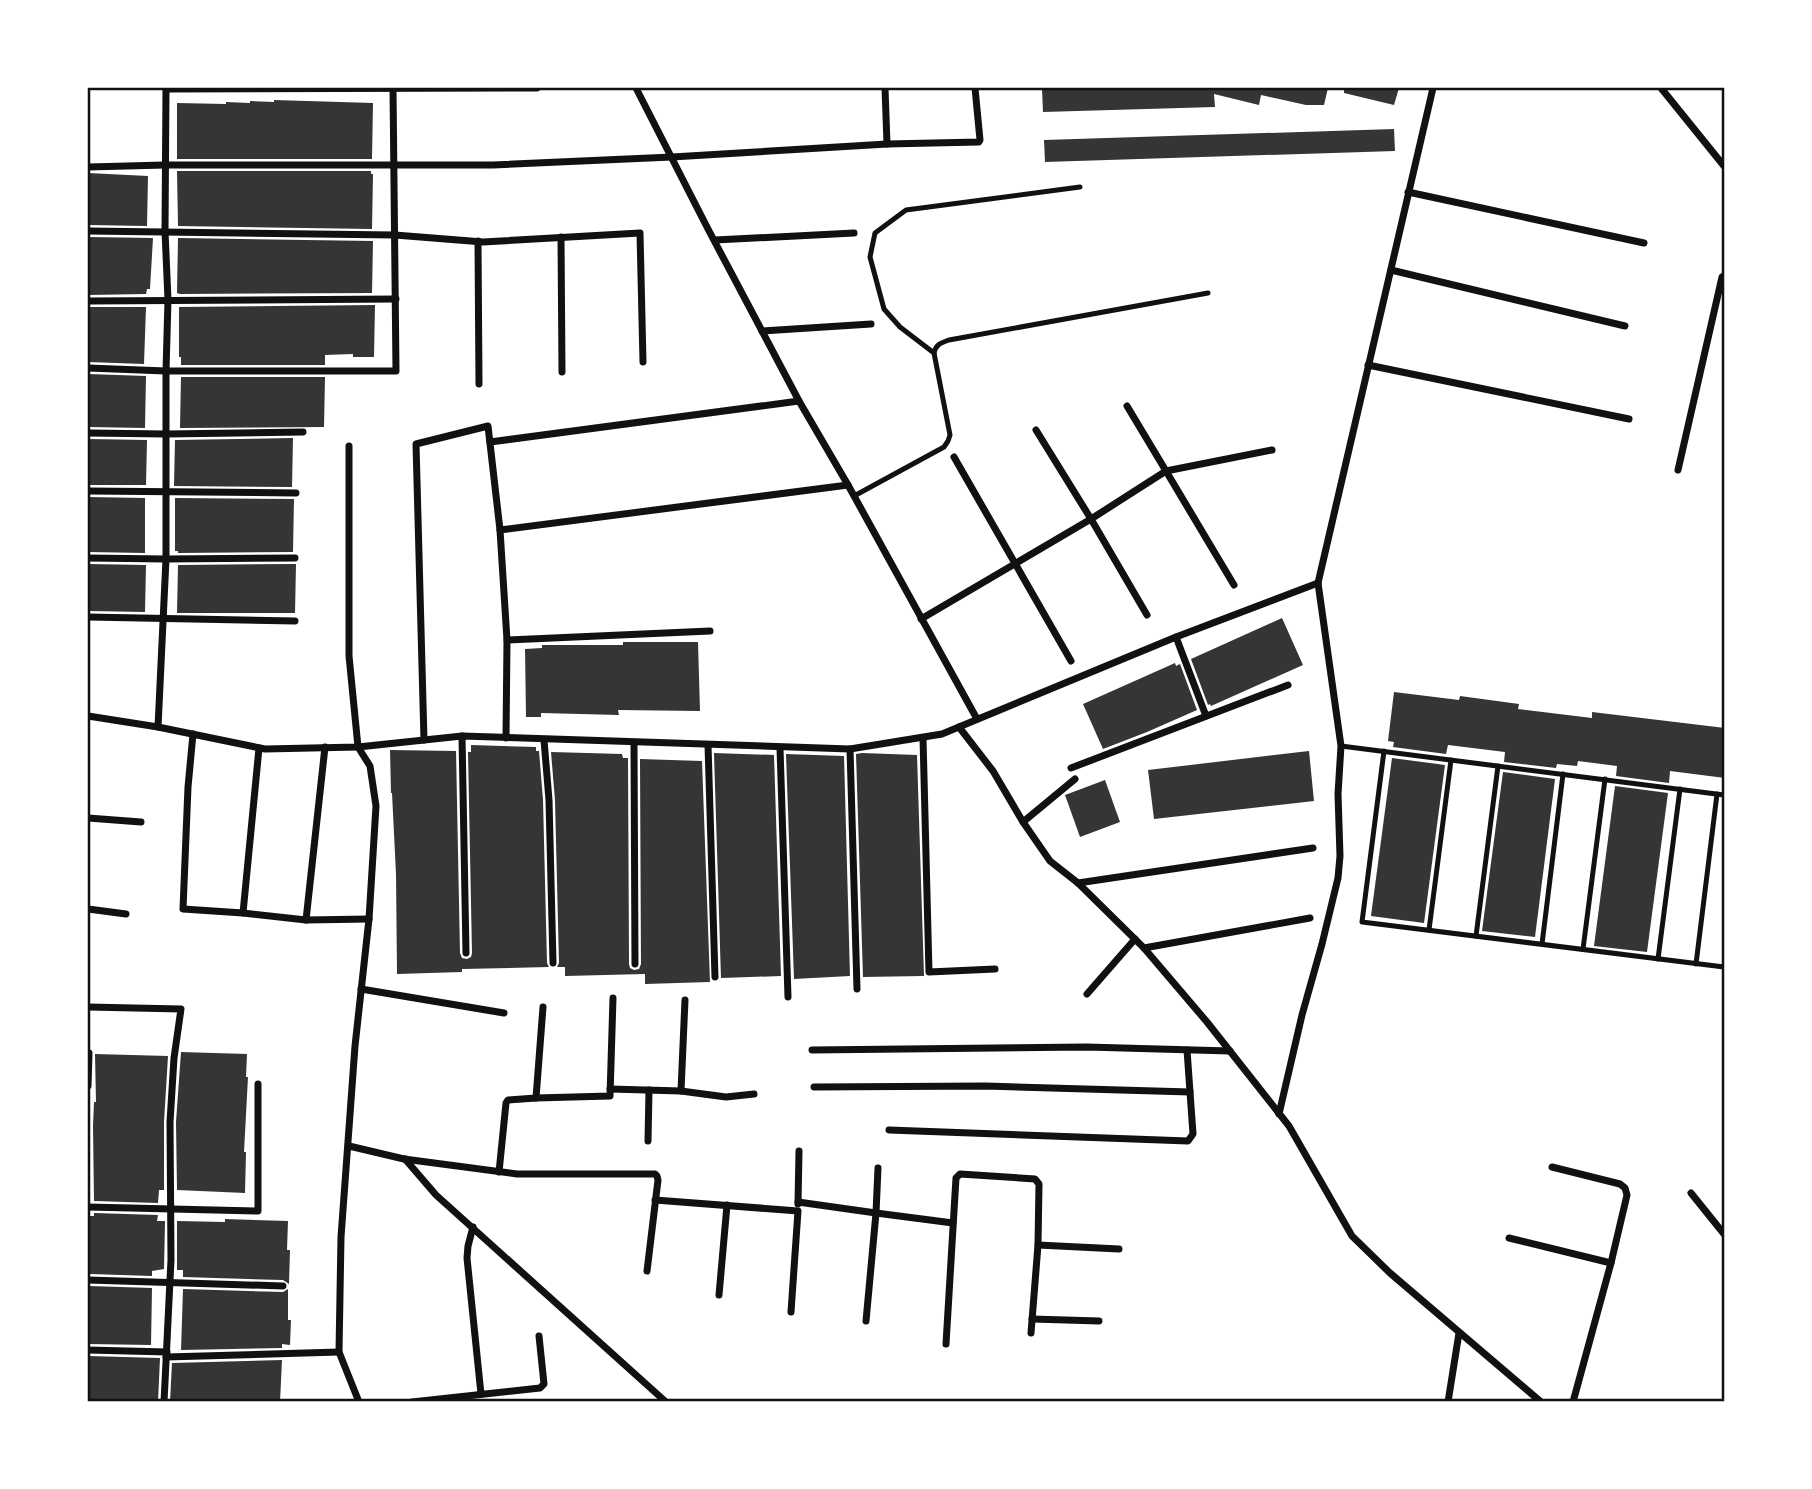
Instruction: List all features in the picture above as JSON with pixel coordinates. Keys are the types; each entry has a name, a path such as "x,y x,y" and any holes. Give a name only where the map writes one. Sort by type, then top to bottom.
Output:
{"street":[{"path":"158,727 166,559 166,88 537,88"},
{"path":"88,368 166,371 396,371 393,88"},
{"path":"636,88 799,401 977,719"},
{"path":"885,88 887,144"},
{"path":"88,167 493,165 887,144 979,142 975,88"},
{"path":"1279,1114 1338,878 1340,856 1338,794 1341,746 1318,583 1433,88"},
{"path":"1661,88 1724,166"},
{"path":"1408,192 1644,243"},
{"path":"88,231 395,235 478,241 640,233 643,362"},
{"path":"715,240 854,233"},
{"path":"561,237 562,372"},
{"path":"478,241 479,384"},
{"path":"1391,270 1625,326"},
{"path":"1678,470 1724,276"},
{"path":"88,301 396,299"},
{"path":"762,331 872,324"},
{"path":"1368,366 1629,419"},
{"path":"490,442 799,401"},
{"path":"1127,406 1234,585"},
{"path":"424,740 416,444 488,426 500,530 507,640 506,738"},
{"path":"1036,430 1147,615"},
{"path":"88,433 166,435 303,432"},
{"path":"349,446 349,656 358,747 370,766 376,806 369,919 355,1046 341,1237 339,1352 359,1402"},
{"path":"922,619 1091,519 1166,471 1272,450"},
{"path":"954,457 1071,661"},
{"path":"500,530 848,485"},
{"path":"88,491 296,493"},
{"path":"88,558 295,558"},
{"path":"88,716 259,748 358,747 462,736 850,749 942,734 1176,637 1318,583"},
{"path":"88,617 295,621"},
{"path":"507,640 710,631"},
{"path":"1176,637 1206,716"},
{"path":"1071,768 1288,685"},
{"path":"959,727 993,771 1023,822 1050,860 1078,883 1144,948 1289,1126 1352,1236 1390,1273 1541,1402"},
{"path":"193,734 183,909 306,920 369,919"},
{"path":"462,736 466,953"},
{"path":"923,738 929,972 995,969"},
{"path":"544,740 549,800 553,963"},
{"path":"634,743 635,964"},
{"path":"708,745 715,977"},
{"path":"306,920 325,747"},
{"path":"243,913 259,748"},
{"path":"780,748 788,997"},
{"path":"850,749 857,989"},
{"path":"1023,822 1074,779"},
{"path":"88,818 141,822"},
{"path":"1078,883 1313,848"},
{"path":"88,909 126,914"},
{"path":"1144,948 1310,918"},
{"path":"1087,994 1135,939"},
{"path":"361,989 504,1013"},
{"path":"499,1171 506,1103 511,1099 610,1096 613,998"},
{"path":"681,1091 685,1000"},
{"path":"88,1007 181,1009 174,1058 170,1122 170,1282 164,1402"},
{"path":"536,1098 543,1007"},
{"path":"812,1050 1087,1047 1230,1051"},
{"path":"889,1130 1188,1142 1193,1133 1187,1050"},
{"path":"88,1086 89,1053"},
{"path":"88,1208 258,1210 258,1084"},
{"path":"814,1087 986,1086 1190,1092"},
{"path":"610,1089 681,1091 726,1097 754,1094"},
{"path":"648,1141 649,1090"},
{"path":"349,1146 404,1159 517,1174 654,1174 658,1180 647,1271"},
{"path":"791,1312 799,1151"},
{"path":"404,1159 436,1195 666,1402"},
{"path":"1552,1167 1620,1184 1627,1195 1573,1402"},
{"path":"866,1321 878,1168"},
{"path":"946,1344 956,1178 960,1174 1035,1180 1039,1184 1038,1245 1031,1333"},
{"path":"1691,1193 1724,1234"},
{"path":"655,1200 798,1212"},
{"path":"798,1202 953,1223"},
{"path":"719,1295 727,1205"},
{"path":"473,1227 467,1258 481,1394"},
{"path":"1509,1238 1611,1263"},
{"path":"1038,1245 1119,1249"},
{"path":"88,1280 283,1286"},
{"path":"1032,1319 1099,1321"},
{"path":"1448,1402 1459,1333"},
{"path":"412,1402 543,1387 539,1336"},
{"path":"88,1350 167,1354 339,1352"}],"lane":[{"path":"934,354 884,309 870,257 875,233 906,209 1080,187"},
{"path":"854,496 944,447 948,441 950,435 934,354 938,344 1208,293"},
{"path":"1341,746 1721,794 1696,964"},
{"path":"1384,751 1362,922 1724,967"},
{"path":"1429,930 1451,760"},
{"path":"1476,936 1498,766"},
{"path":"1542,944 1563,774"},
{"path":"1583,949 1605,779"},
{"path":"1658,959 1679,789"}],"building":[{"path":"1328,88 1324,105 1306,105 1261,95 1259,105 1214,94 1215,107 1043,112 1042,89"},
{"path":"1344,88 1399,88 1394,105 1344,93"},
{"path":"274,100 373,103 372,159 177,159 177,103 226,104"},
{"path":"1394,129 1395,151 1045,162 1044,140"},
{"path":"177,171 371,171 372,229 178,226"},
{"path":"88,173 148,176 147,226 88,225"},
{"path":"88,237 153,238 150,289 147,289 146,294 88,295"},
{"path":"178,238 373,241 372,293 180,294 177,293"},
{"path":"375,305 374,357 353,357 353,354 325,355 325,365 181,365 179,307"},
{"path":"88,307 146,307 144,364 88,362"},
{"path":"88,374 146,376 145,428 88,427"},
{"path":"181,377 325,377 324,427 180,428"},
{"path":"293,438 292,487 174,486 175,440"},
{"path":"88,439 147,440 146,485 88,485"},
{"path":"88,497 145,498 145,553 88,552"},
{"path":"175,498 294,499 293,552 178,553 175,551"},
{"path":"88,564 146,565 145,612 88,611"},
{"path":"296,564 295,613 177,613 178,565"},
{"path":"1282,618 1303,665 1208,705 1191,659"},
{"path":"623,642 698,642 700,711 618,710 619,715 541,713 541,717 526,717 525,649 542,648 542,645 623,645"},
{"path":"1175,663 1176,666 1180,664 1197,710 1103,749 1083,704"},
{"path":"1394,692 1459,700 1460,696 1519,704 1518,709 1592,718 1592,712 1725,728 1725,778 1670,771 1669,783 1616,776 1617,766 1578,761 1577,766 1557,764 1556,768 1504,762 1505,752 1448,745 1446,754 1393,747 1394,742 1388,741"},
{"path":"471,745 536,747 536,751 539,751 549,967 397,974 396,874 390,750 456,751 460,953 462,958 467,959 472,953 468,752 471,752"},
{"path":"1309,751 1314,801 1154,819 1148,770"},
{"path":"551,752 622,754 623,758 628,758 629,964 634,970 639,969 641,964 640,759 702,761 710,982 645,984 645,974 565,976 565,967 557,967 555,800"},
{"path":"714,753 774,755 781,976 721,978"},
{"path":"786,754 844,756 850,976 794,979"},
{"path":"856,754 917,755 924,976 863,977"},
{"path":"1392,758 1445,765 1424,923 1371,916"},
{"path":"1503,772 1555,779 1535,937 1482,931"},
{"path":"1105,780 1120,822 1080,837 1065,795"},
{"path":"1615,786 1668,793 1647,952 1594,946"},
{"path":"181,1052 247,1054 245,1193 177,1190 176,1122"},
{"path":"95,1054 168,1056 164,1190 159,1190 158,1203 94,1201"},
{"path":"94,1213 158,1215 157,1221 165,1221 164,1269 152,1271 152,1276 90,1274 88,1216 94,1216"},
{"path":"225,1219 288,1221 289,1284 283,1280 183,1277 183,1270 177,1270 177,1221 225,1222"},
{"path":"89,1286 152,1288 151,1345 88,1344"},
{"path":"183,1289 283,1292 288,1289 290,1345 282,1344 282,1348 181,1350"},
{"path":"88,1356 160,1358 158,1402 88,1402"},
{"path":"282,1360 280,1402 170,1402 172,1363"}]}
